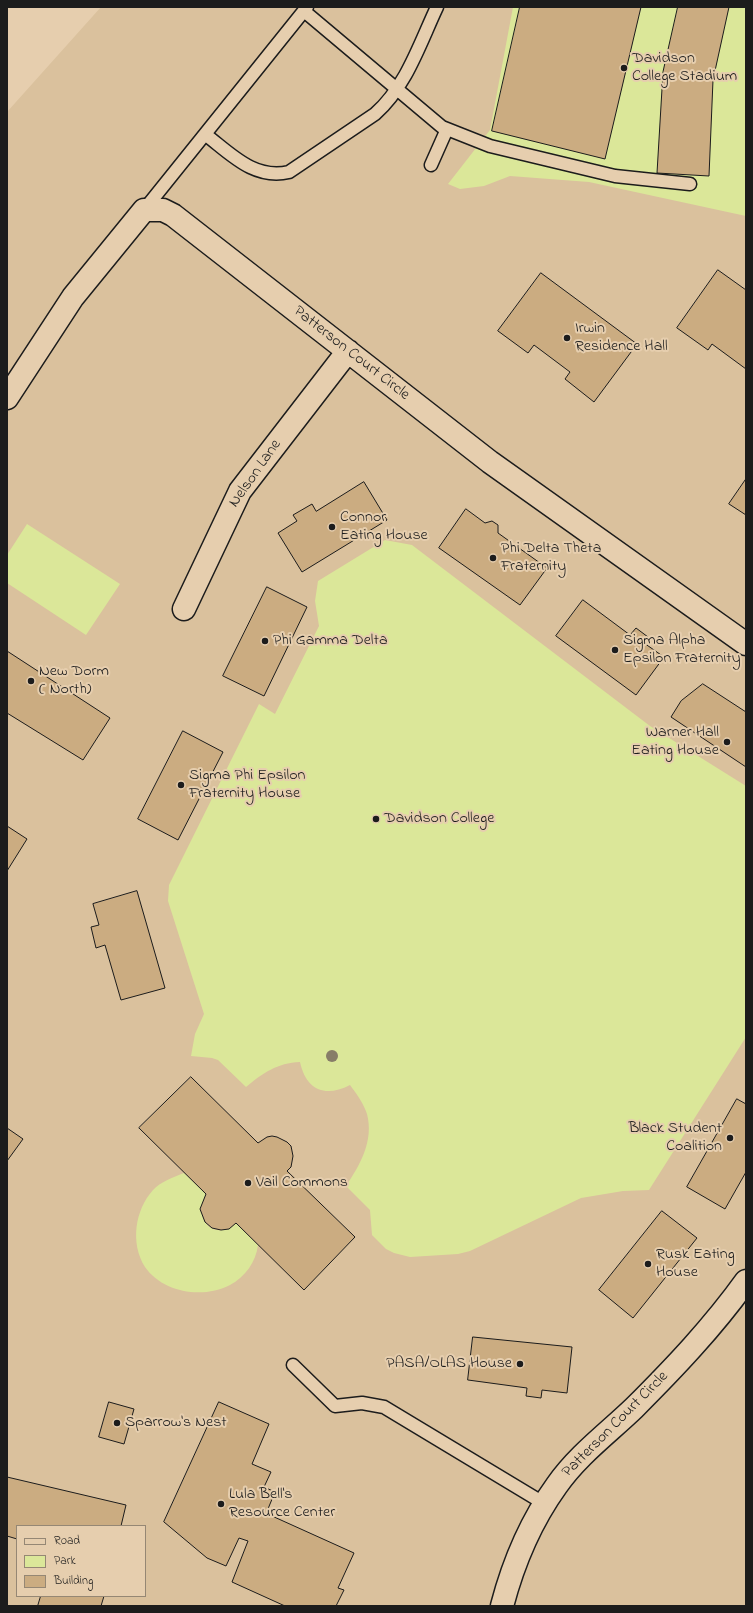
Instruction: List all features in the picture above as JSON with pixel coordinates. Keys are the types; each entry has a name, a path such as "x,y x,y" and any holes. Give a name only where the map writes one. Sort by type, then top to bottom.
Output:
{"street":[{"name":"Patterson Court Circle","path":"144,210 163,210 173,215 490,462 746,644"},
{"path":"7,398 73,297 144,210"},
{"name":"Nelson Lane","path":"184,609 240,491 348,351"},
{"name":"Patterson Court Circle","path":"502,1606 508,1581 538,1513 557,1485 580,1458 633,1408 712,1326 746,1280"}],"lane":[{"path":"206,135 247,166 257,171 276,175 288,172 385,106 405,76 437,7"},
{"path":"144,210 206,135 305,9 396,89 447,129 490,146 615,176 690,184"},
{"path":"431,165 447,129"},
{"path":"293,1365 335,1406 362,1403 384,1407 545,1504"}],"shaded area":[{"name":"Davidson College","path":"101,7 746,7 746,1606 7,1606 7,112"}],"green space":[{"name":"Davidson College Stadium","path":"513,7 746,7 746,216 589,182 510,176 484,186 460,189 448,184 490,130"},
{"path":"27,524 120,584 86,635 7,583 7,555"},
{"path":"385,540 412,545 650,726 746,786 746,1037 649,1190 623,1191 581,1198 470,1251 458,1254 410,1257 394,1253 386,1249 372,1235 370,1210 346,1186 361,1161 369,1134 369,1124 366,1110 350,1085 332,1091 318,1089 307,1079 300,1062 284,1064 277,1067 258,1077 246,1087 218,1060 191,1056 195,1034 204,1014 168,901 169,885 259,704 275,714 319,626 315,601 318,581"},
{"path":"184,1173 206,1194 202,1203 202,1212 204,1220 208,1225 214,1229 220,1230 228,1228 236,1223 258,1245 252,1263 240,1278 230,1285 208,1292 184,1291 162,1283 145,1267 137,1248 136,1237 139,1217 147,1198 156,1187 167,1180"}],"building":[{"path":"520,7 641,7 605,159 492,131"},
{"path":"678,7 729,7 713,80 709,176 657,173 663,72"},
{"path":"718,270 746,290 746,369 712,344 708,350 677,328"},
{"name":"Irwin Residence Hall","path":"541,273 637,344 594,402 565,379 570,372 534,345 528,353 498,331"},
{"path":"746,479 746,515 729,504"},
{"name":"Connor Eating House","path":"364,482 387,520 302,572 278,533 297,521 293,515 312,504 316,511"},
{"name":"Phi Delta Theta Fraternity","path":"466,509 485,523 492,521 498,525 498,533 547,568 520,605 439,548"},
{"name":"Phi Gamma Delta","path":"267,587 307,607 264,696 223,676"},
{"name":"Sigma Alpha Epsilon Fraternity","path":"583,600 630,635 636,628 648,637 644,643 664,657 636,695 556,636"},
{"name":"New Dorm ( North)","path":"7,651 110,718 83,760 7,713"},
{"name":"Warner Hall Eating House","path":"703,684 746,712 746,767 671,717 681,701"},
{"name":"Sigma Phi Epsilon Fraternity House","path":"183,731 223,752 178,840 138,819"},
{"path":"7,826 27,839 7,871"},
{"path":"137,891 165,988 121,1000 105,945 96,948 91,927 99,925 93,904"},
{"name":"Vail Commons","path":"191,1077 258,1143 267,1137 272,1136 287,1142 291,1146 293,1156 291,1167 287,1171 355,1237 304,1290 236,1223 229,1229 221,1230 212,1228 205,1222 200,1209 206,1194 139,1128"},
{"name":"Black Student Coalition","path":"737,1099 746,1104 746,1172 725,1209 687,1187"},
{"path":"7,1128 23,1139 7,1161"},
{"name":"Rusk Eating House","path":"662,1211 697,1238 633,1318 599,1290"},
{"name":"PASA/OLAS House","path":"473,1337 572,1347 567,1393 542,1390 541,1398 526,1396 527,1388 468,1380"},
{"name":"Sparrow's Nest","path":"109,1402 134,1409 124,1444 99,1437"},
{"name":"Lula Bell's Resource Center","path":"219,1402 269,1424 252,1464 271,1472 264,1487 275,1492 265,1516 272,1516 354,1553 338,1588 344,1590 336,1606 285,1606 232,1582 248,1541 239,1538 226,1566 207,1558 164,1522"},
{"path":"7,1477 126,1505 121,1525 16,1525 16,1539 7,1536"},
{"path":"41,1597 104,1597 101,1606 38,1606"}],"place":[{"name":"Davidson College Stadium","path":"624,68"},
{"name":"Irwin Residence Hall","path":"567,338"},
{"name":"Connor Eating House","path":"332,527"},
{"name":"Phi Delta Theta Fraternity","path":"493,558"},
{"name":"Phi Gamma Delta","path":"265,641"},
{"name":"Sigma Alpha Epsilon Fraternity","path":"615,650"},
{"name":"New Dorm ( North)","path":"31,681"},
{"name":"Warner Hall Eating House","path":"727,742"},
{"name":"Sigma Phi Epsilon Fraternity House","path":"181,785"},
{"name":"Davidson College","path":"376,819"},
{"name":"Black Student Coalition","path":"730,1138"},
{"name":"Vail Commons","path":"248,1183"},
{"name":"Rusk Eating House","path":"648,1264"},
{"name":"PASA/OLAS House","path":"520,1364"},
{"name":"Sparrow's Nest","path":"117,1423"},
{"name":"Lula Bell's Resource Center","path":"221,1504"}]}
